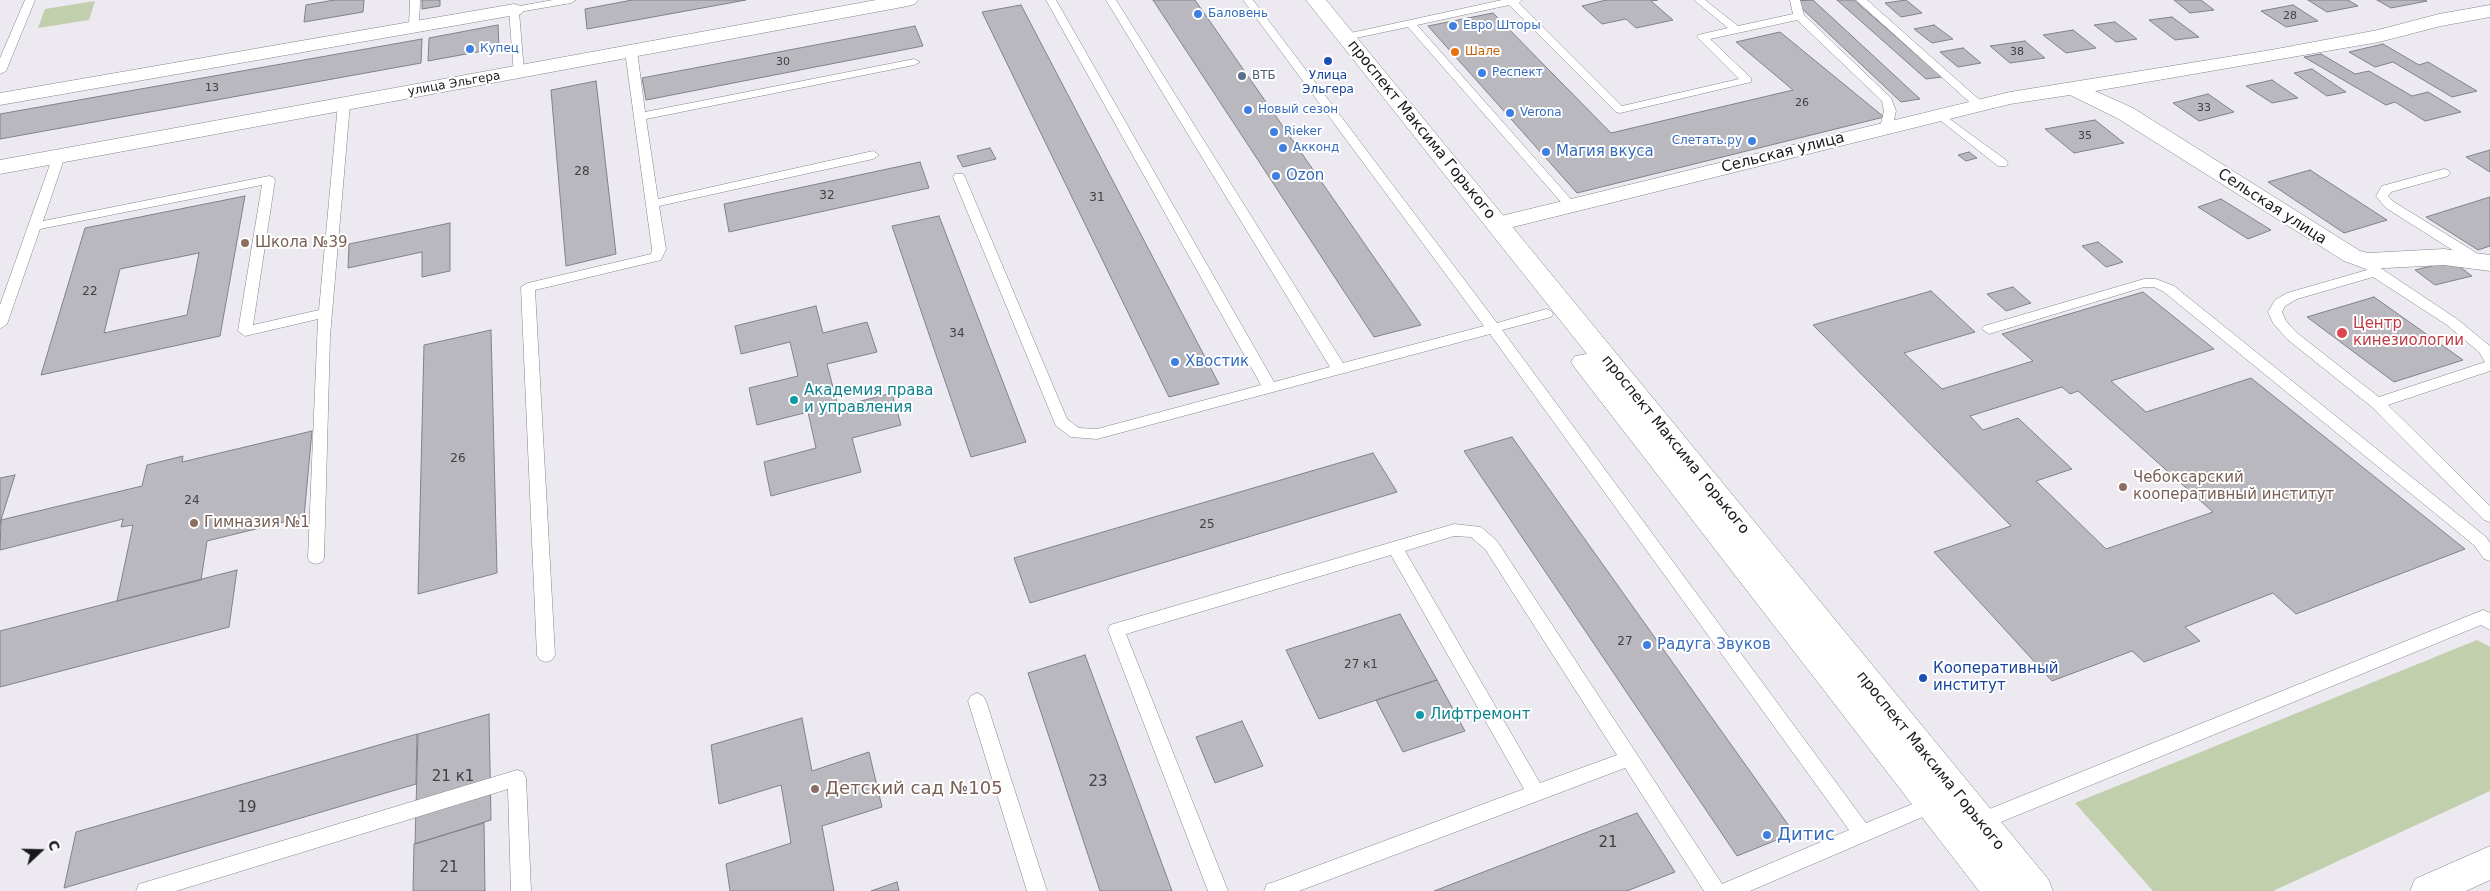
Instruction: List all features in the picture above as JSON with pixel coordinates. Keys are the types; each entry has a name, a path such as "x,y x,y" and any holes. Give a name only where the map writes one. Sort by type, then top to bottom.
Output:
{"street":[{"name":"улица Эльгера","path":"0,168 908,0"},
{"name":"проспект Максима Горького","path":"1298,0 1488,226"},
{"name":"проспект Максима Горького","path":"1316,0 1932,804 2001,891"},
{"path":"0,99 514,10"},
{"name":"Сельская улица","path":"1488,226 1979,105 2071,87 2271,56 2379,36 2439,20 2490,11"},
{"name":"Сельская улица","path":"2071,87 2125,113 2335,247 2371,266 2444,256 2484,262"},
{"name":"проспект Максима Горького","path":"1555,311 2035,891"},
{"path":"2428,891 2490,862"}],"lane":[{"path":"0,71 30,0"},
{"path":"414,27 415,0"},
{"path":"518,72 514,10 571,0"},
{"path":"1051,0 1270,388"},
{"path":"1111,0 1339,369"},
{"path":"1248,0 1494,329 1862,834"},
{"path":"1699,0 1736,30"},
{"path":"1795,0 1799,16 1886,100 1890,111 1886,128"},
{"path":"1861,0 1979,105"},
{"path":"1346,37 1515,1 1620,110 1747,80 1702,37 1799,16"},
{"path":"1410,23 1571,206"},
{"path":"546,655 528,287 656,256 659,249 630,51"},
{"path":"639,117 914,62"},
{"path":"316,558 326,312 344,104"},
{"path":"1940,115 2002,164"},
{"path":"652,204 873,155"},
{"path":"0,324 59,156"},
{"path":"2444,173 2386,188 2382,196 2390,205 2484,262"},
{"path":"958,177 1061,422 1076,433 1097,434 1494,329 1555,311"},
{"path":"35,226 269,180 245,331 326,312"},
{"path":"2490,360 2485,349 2452,322 2371,266 2292,296 2280,303 2275,312 2280,323 2292,336 2377,404 2490,516"},
{"path":"1989,329 2144,283 2156,283 2169,289 2480,541 2490,555"},
{"path":"2377,404 2490,366"},
{"path":"1218,891 1116,630 1454,530 1475,532 1491,546 1631,758 1715,891"},
{"path":"1395,547 1536,793"},
{"path":"1979,822 2488,617"},
{"path":"977,701 1036,891"},
{"path":"1274,891 1631,758"},
{"path":"146,891 517,778 521,891"},
{"path":"1728,891 1932,804"}],"green space":[{"path":"95,1 89,20 38,28 45,9"},
{"path":"2477,640 2490,647 2490,791 2273,891 2153,891 2075,803"}],"building":[{"path":"334,0 364,0 363,12 304,22 306,5"},
{"path":"422,0 440,0 440,6 422,9"},
{"path":"632,0 746,0 587,29 585,9"},
{"path":"1153,0 1195,0 1421,325 1374,337"},
{"path":"1606,0 1658,0 1651,1 1673,20 1636,28 1626,19 1602,24 1582,6"},
{"path":"1813,0 1920,99 1901,102 1794,1"},
{"path":"1837,0 1854,0 1942,77 1926,79"},
{"path":"1906,0 1922,13 1901,17 1885,3"},
{"path":"2174,0 2201,0 2214,10 2190,13"},
{"path":"2308,0 2348,0 2358,6 2327,12"},
{"path":"2377,0 2425,0 2427,1 2391,8"},
{"path":"1021,5 1219,384 1169,397 982,12"},
{"path":"2293,5 2318,21 2286,27 2261,11"},
{"path":"1493,13 1611,133 1793,90 1736,42 1780,32 1884,117 1577,193 1428,26"},
{"path":"2172,17 2199,37 2175,40 2149,20"},
{"path":"2115,22 2137,39 2116,42 2094,25"},
{"path":"498,25 499,48 428,61 429,38"},
{"path":"1934,25 1953,39 1932,43 1914,29"},
{"path":"915,26 923,46 646,100 642,78"},
{"path":"2073,30 2096,48 2066,53 2043,35"},
{"path":"422,39 421,63 0,139 0,114"},
{"path":"2025,41 2045,58 2010,63 1990,46"},
{"path":"2383,44 2419,65 2428,62 2477,91 2452,97 2393,62 2375,67 2349,52"},
{"path":"1963,48 1981,63 1958,67 1940,52"},
{"path":"2321,54 2355,74 2369,71 2412,96 2428,92 2461,112 2425,121 2395,102 2386,105 2304,57"},
{"path":"2312,69 2346,92 2327,96 2294,73"},
{"path":"2272,80 2298,98 2272,103 2246,86"},
{"path":"596,81 616,254 566,266 551,90"},
{"path":"2208,94 2234,112 2199,121 2173,103"},
{"path":"2095,120 2124,143 2074,153 2045,129"},
{"path":"990,148 996,159 963,167 957,156"},
{"path":"2490,150 2490,172 2466,157"},
{"path":"1969,152 1977,158 1966,161 1958,155"},
{"path":"920,162 929,188 729,232 724,204"},
{"path":"2310,170 2387,220 2344,233 2268,182"},
{"path":"245,196 220,336 41,375 85,228","holes":["199,253 187,315 104,333 120,269"]},
{"path":"2490,197 2490,246 2478,250 2426,217"},
{"path":"2221,199 2271,230 2248,239 2198,207"},
{"path":"939,216 1026,442 971,457 892,226"},
{"path":"450,223 450,271 422,277 422,252 348,268 349,244"},
{"path":"2098,242 2123,262 2106,267 2082,246"},
{"path":"2452,261 2472,276 2435,285 2415,270"},
{"path":"2013,287 2031,303 2006,311 1987,294"},
{"path":"1931,291 1975,332 1904,353 1942,389 2033,361 2002,334 2143,292 2214,349 2111,381 2146,412 2251,378 2465,549 2296,614 2273,593 2185,627 2200,641 2144,662 2132,651 2052,681 1934,552 2011,526 1813,325","holes":["2062,387 2070,394 2078,391 2213,512 2106,549 2036,481 2072,469 2018,418 1983,430 1970,416"]},
{"path":"2374,297 2463,360 2394,382 2307,317"},
{"name":"Академия права и управления","path":"816,306 823,333 867,322 877,352 827,364 838,407 892,393 901,425 852,438 861,472 771,496 764,462 816,448 808,412 757,425 749,388 798,376 790,342 741,354 735,326"},
{"path":"491,330 497,573 418,594 424,345"},
{"path":"312,431 304,517 207,541 201,580 117,601 133,525 121,527 123,519 0,550 1,520 142,486 147,465 183,456 182,462"},
{"path":"1512,437 1794,833 1737,856 1464,451"},
{"path":"1373,453 1397,492 1030,603 1014,558"},
{"path":"15,475 1,520 0,525 0,478"},
{"path":"237,570 229,627 0,687 0,631"},
{"path":"1400,614 1437,680 1319,719 1286,650"},
{"path":"1085,655 1172,891 1100,891 1028,673"},
{"name":"Лифтремонт","path":"1437,680 1465,731 1403,752 1376,700"},
{"path":"489,714 491,820 415,844 418,734"},
{"path":"802,718 812,771 869,752 882,807 822,826 834,891 730,891 726,864 791,843 781,785 719,804 711,745"},
{"path":"1242,721 1263,766 1215,783 1196,737"},
{"path":"417,734 416,784 64,888 76,832"},
{"path":"1637,813 1675,872 1627,891 1434,891"},
{"path":"484,823 485,891 413,891 414,844"},
{"path":"897,882 899,891 871,891"}],"place":[{"name":"Баловень","path":"1198,14"},
{"name":"Евро Шторы","path":"1453,26"},
{"name":"Купец","path":"470,49"},
{"name":"Шале","path":"1455,52"},
{"name":"Улица Эльгера","path":"1328,61"},
{"name":"Респект","path":"1482,73"},
{"name":"ВТБ","path":"1242,76"},
{"name":"Новый сезон","path":"1248,110"},
{"name":"Verona","path":"1510,113"},
{"name":"Rieker","path":"1274,132"},
{"name":"Слетать.ру","path":"1752,141"},
{"name":"Акконд","path":"1283,148"},
{"name":"Магия вкуса","path":"1546,152"},
{"name":"Ozon","path":"1276,176"},
{"name":"Школа №39","path":"245,243"},
{"name":"Центр кинезиологии","path":"2342,333"},
{"name":"Хвостик","path":"1175,362"},
{"name":"Академия права и управления","path":"794,400"},
{"name":"Чебоксарский кооперативный институт","path":"2123,487"},
{"name":"Гимназия №1","path":"194,523"},
{"name":"Радуга Звуков","path":"1647,645"},
{"name":"Кооперативный институт","path":"1923,678"},
{"name":"Лифтремонт","path":"1420,715"},
{"name":"Детский сад №105","path":"815,789"},
{"name":"Дитис","path":"1767,835"}]}
